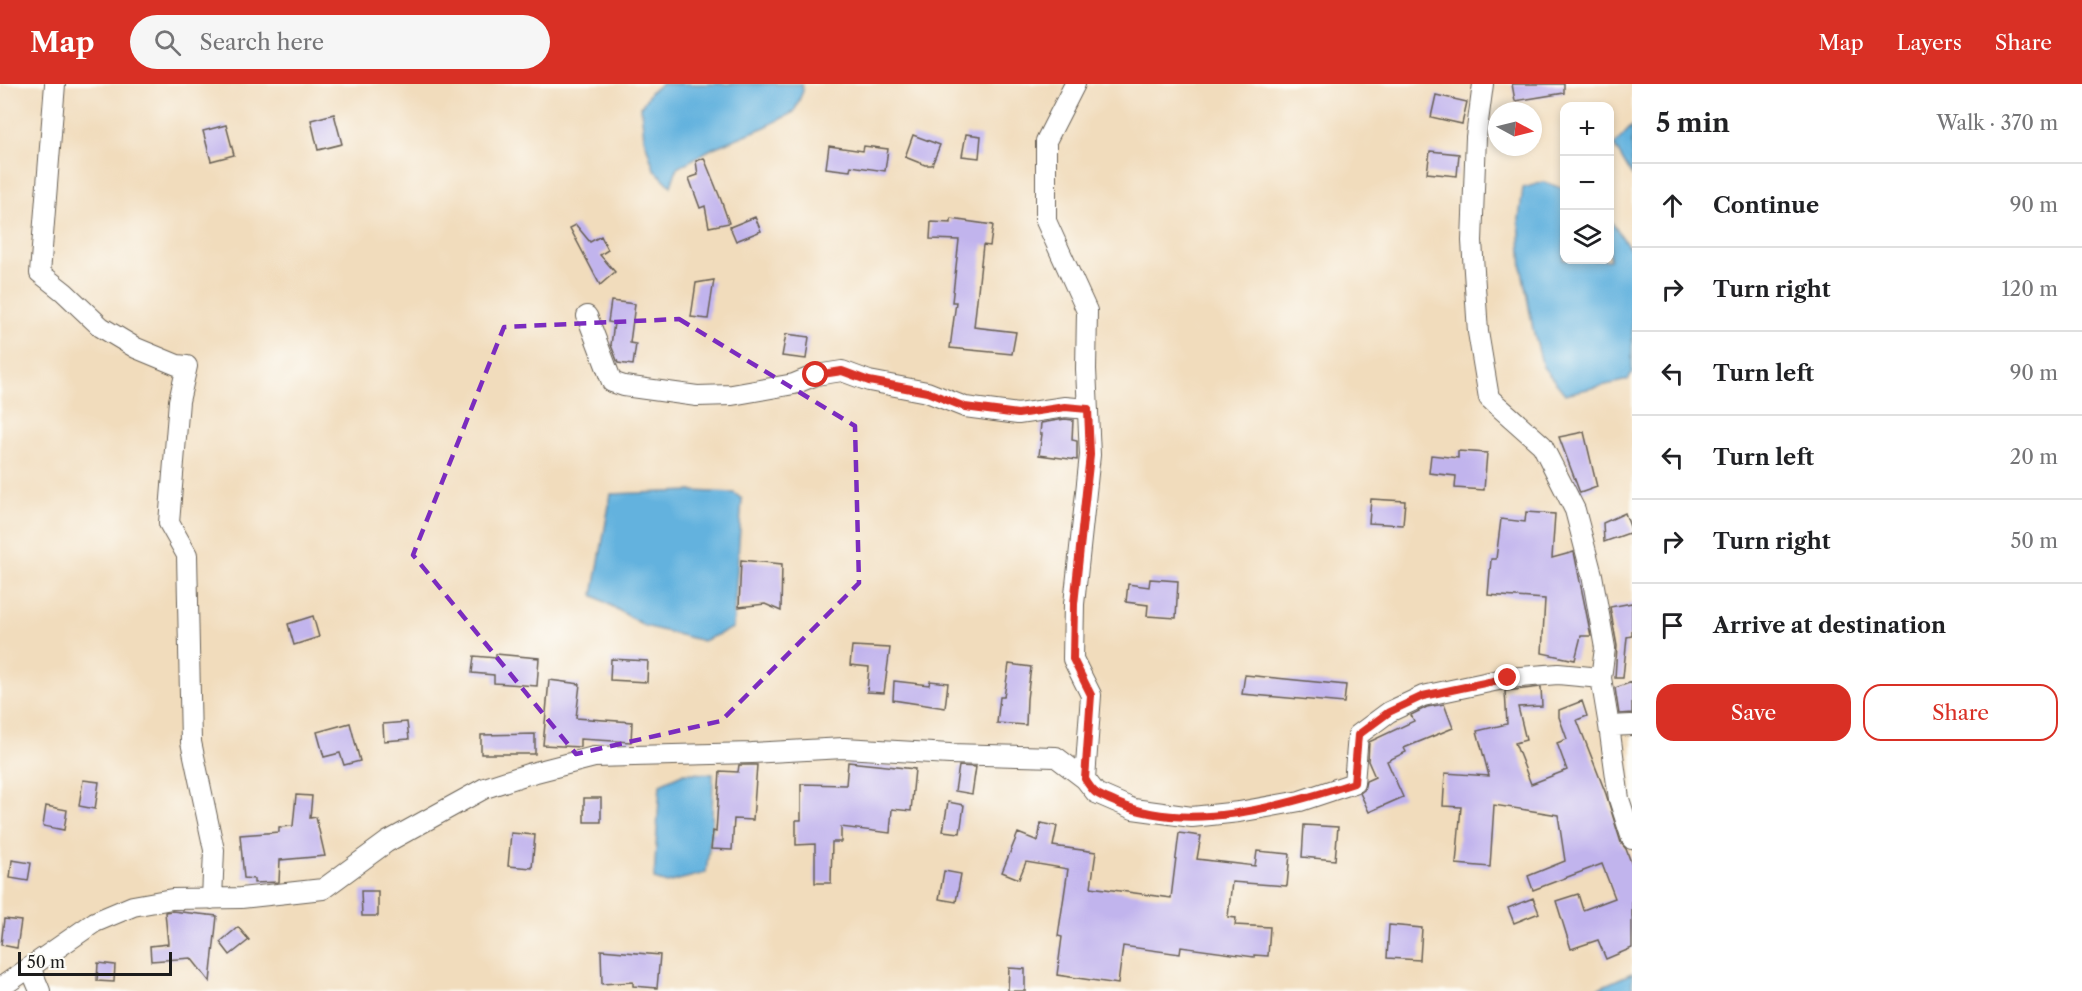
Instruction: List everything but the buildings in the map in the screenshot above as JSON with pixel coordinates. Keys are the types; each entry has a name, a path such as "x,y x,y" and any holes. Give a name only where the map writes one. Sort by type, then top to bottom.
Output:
{"street":[{"path":"55,84 40,273 101,327 136,348 177,365 187,366 179,402 169,524 187,555 191,742 214,850 212,899"},
{"path":"1075,84 1046,141 1046,221 1087,311 1086,369 1090,455 1074,604 1073,659 1091,695 1085,779"},
{"path":"1483,84 1476,137 1472,240 1478,332 1489,398 1542,445 1575,510 1592,575 1605,648 1601,678 1619,799 1632,839"},
{"path":"587,316 612,382 624,386 697,396 732,395 794,384 816,375 842,371 869,381 927,392 965,407 1018,414 1065,407 1088,409"},
{"path":"0,988 95,922 133,906 172,899 241,898 323,889 387,842 485,788 594,757 844,748 950,754 1056,756 1085,779 1096,793 1133,809 1192,817 1239,812 1300,801 1354,783 1358,735 1389,712 1423,696 1508,678 1558,674 1601,678"},
{"path":"1609,726 1632,725"},
{"path":"30,967 40,991"}],"highlighted area":[{"path":"679,319 855,426 859,583 721,721 576,754 413,555 504,327"}],"water":[{"path":"662,84 802,84 803,91 794,112 765,127 713,148 677,168 671,186 654,169 644,138 641,107 651,91"},
{"path":"1632,126 1632,176 1614,145"},
{"path":"1544,182 1560,188 1560,264 1614,264 1614,226 1632,251 1632,372 1628,380 1565,394 1543,367 1522,270 1519,219 1523,188"},
{"path":"692,491 734,493 742,499 733,628 703,641 645,626 593,595 611,494"},
{"path":"684,773 713,774 712,826 706,873 667,883 654,879 660,784"},
{"path":"1632,973 1632,991 1592,991"}],"route":[{"path":"816,375 842,371 869,381 927,392 965,407 1018,414 1065,407 1088,409 1090,455 1074,604 1073,659 1091,695 1085,779 1096,793 1133,809 1192,817 1239,812 1300,801 1354,783 1358,735 1389,712 1423,696 1508,678"}]}
